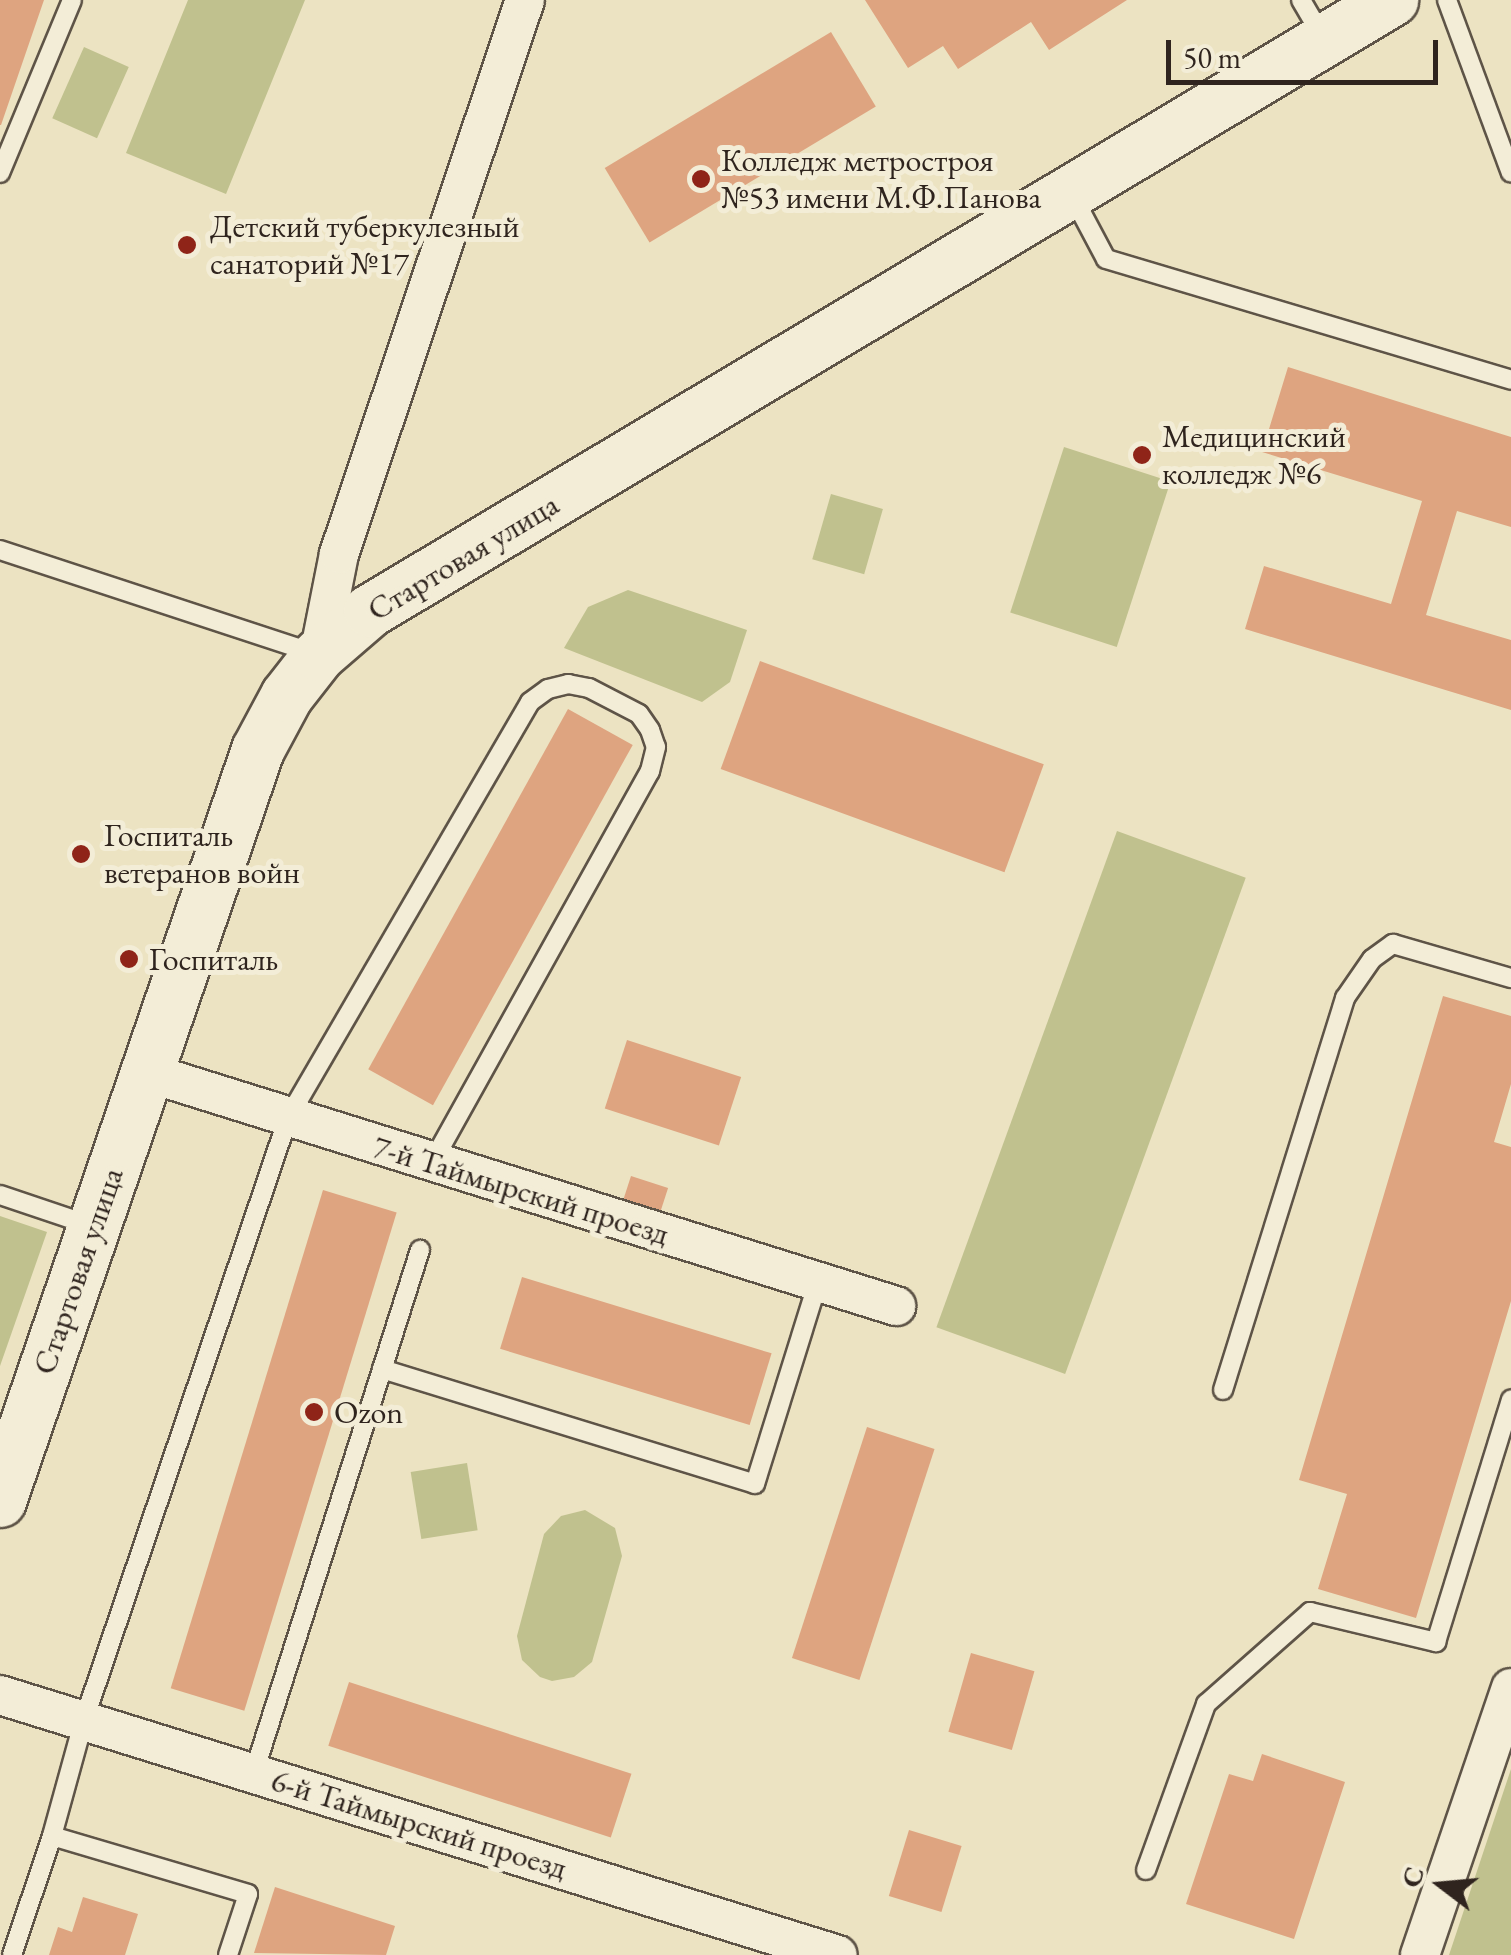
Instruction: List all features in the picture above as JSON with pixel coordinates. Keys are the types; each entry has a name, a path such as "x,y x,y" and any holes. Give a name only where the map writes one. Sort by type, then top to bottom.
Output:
{"street":[{"path":"319,654 339,554 525,0"},
{"name":"Стартовая улица","path":"0,1501 258,750 287,696 319,654 370,610 1072,195 1313,21 1392,0"},
{"name":"7-й Таймырский проезд","path":"146,1072 896,1306"},
{"path":"1420,1955 1511,1688"},
{"name":"6-й Таймырский проезд","path":"0,1694 838,1955"}],"lane":[{"path":"0,173 72,0"},
{"path":"1447,0 1511,174"},
{"path":"1072,195 1106,260 1511,380"},
{"path":"0,550 319,654"},
{"path":"12,1955 52,1836 84,1720 288,1118 530,702 548,689 568,684 589,688 638,714 650,730 656,747 650,771 432,1162"},
{"path":"1223,1390 1345,998 1372,959 1393,944 1511,978"},
{"path":"0,1195 92,1226"},
{"path":"254,1772 420,1250"},
{"path":"382,1368 755,1484 818,1282"},
{"path":"1146,1870 1206,1704 1310,1612 1436,1642 1511,1399"},
{"path":"52,1836 248,1894 228,1955"}],"green space":[{"path":"188,0 305,0 226,194 126,153"},
{"path":"84,47 129,67 97,138 52,118"},
{"path":"1064,447 1171,482 1117,647 1010,612"},
{"path":"831,494 883,509 864,574 812,559"},
{"path":"628,590 747,630 730,682 702,702 564,648 588,607"},
{"path":"1117,831 1246,878 1065,1374 936,1327"},
{"path":"0,1216 47,1232 0,1366"},
{"path":"467,1463 478,1530 421,1539 411,1472"},
{"path":"585,1510 615,1528 622,1556 592,1662 574,1677 552,1681 540,1677 522,1660 517,1636 544,1534 561,1516"},
{"path":"1511,1769 1511,1955 1449,1955"}],"building":[{"path":"0,0 44,0 1,125 0,125"},
{"path":"865,0 1127,0 1049,50 1031,22 958,69 943,46 908,68"},
{"path":"831,32 876,107 650,243 605,168"},
{"path":"1288,367 1511,437 1511,527 1457,511 1426,615 1511,640 1511,710 1245,629 1264,566 1391,604 1422,501 1262,452"},
{"path":"760,661 1044,764 1004,872 721,769"},
{"path":"568,709 633,745 433,1105 368,1069"},
{"path":"1443,996 1511,1016 1511,1084 1494,1142 1511,1147 1511,1301 1416,1618 1318,1589 1347,1494 1299,1480"},
{"path":"627,1040 741,1077 719,1146 605,1108"},
{"path":"631,1176 668,1188 657,1223 620,1211"},
{"path":"323,1190 397,1213 244,1711 171,1688"},
{"path":"522,1277 772,1353 750,1425 500,1349"},
{"path":"867,1427 935,1449 859,1680 792,1658"},
{"path":"971,1653 1034,1671 1012,1750 948,1732"},
{"path":"349,1682 631,1774 611,1837 328,1746"},
{"path":"1262,1754 1345,1782 1294,1939 1186,1904 1229,1774 1253,1781"},
{"path":"909,1830 962,1846 941,1912 889,1896"},
{"path":"275,1887 395,1926 386,1955 254,1953"},
{"path":"83,1897 138,1914 125,1955 49,1955 58,1927 72,1932"}],"place":[{"name":"Колледж метростроя №53 имени М.Ф.Панова","path":"701,179"},
{"name":"Детский туберкулезный санаторий №17","path":"187,245"},
{"name":"Медицинский колледж №6","path":"1142,455"},
{"name":"Госпиталь ветеранов войн","path":"81,854"},
{"name":"Госпиталь","path":"129,959"},
{"name":"Ozon","path":"314,1412"}]}
